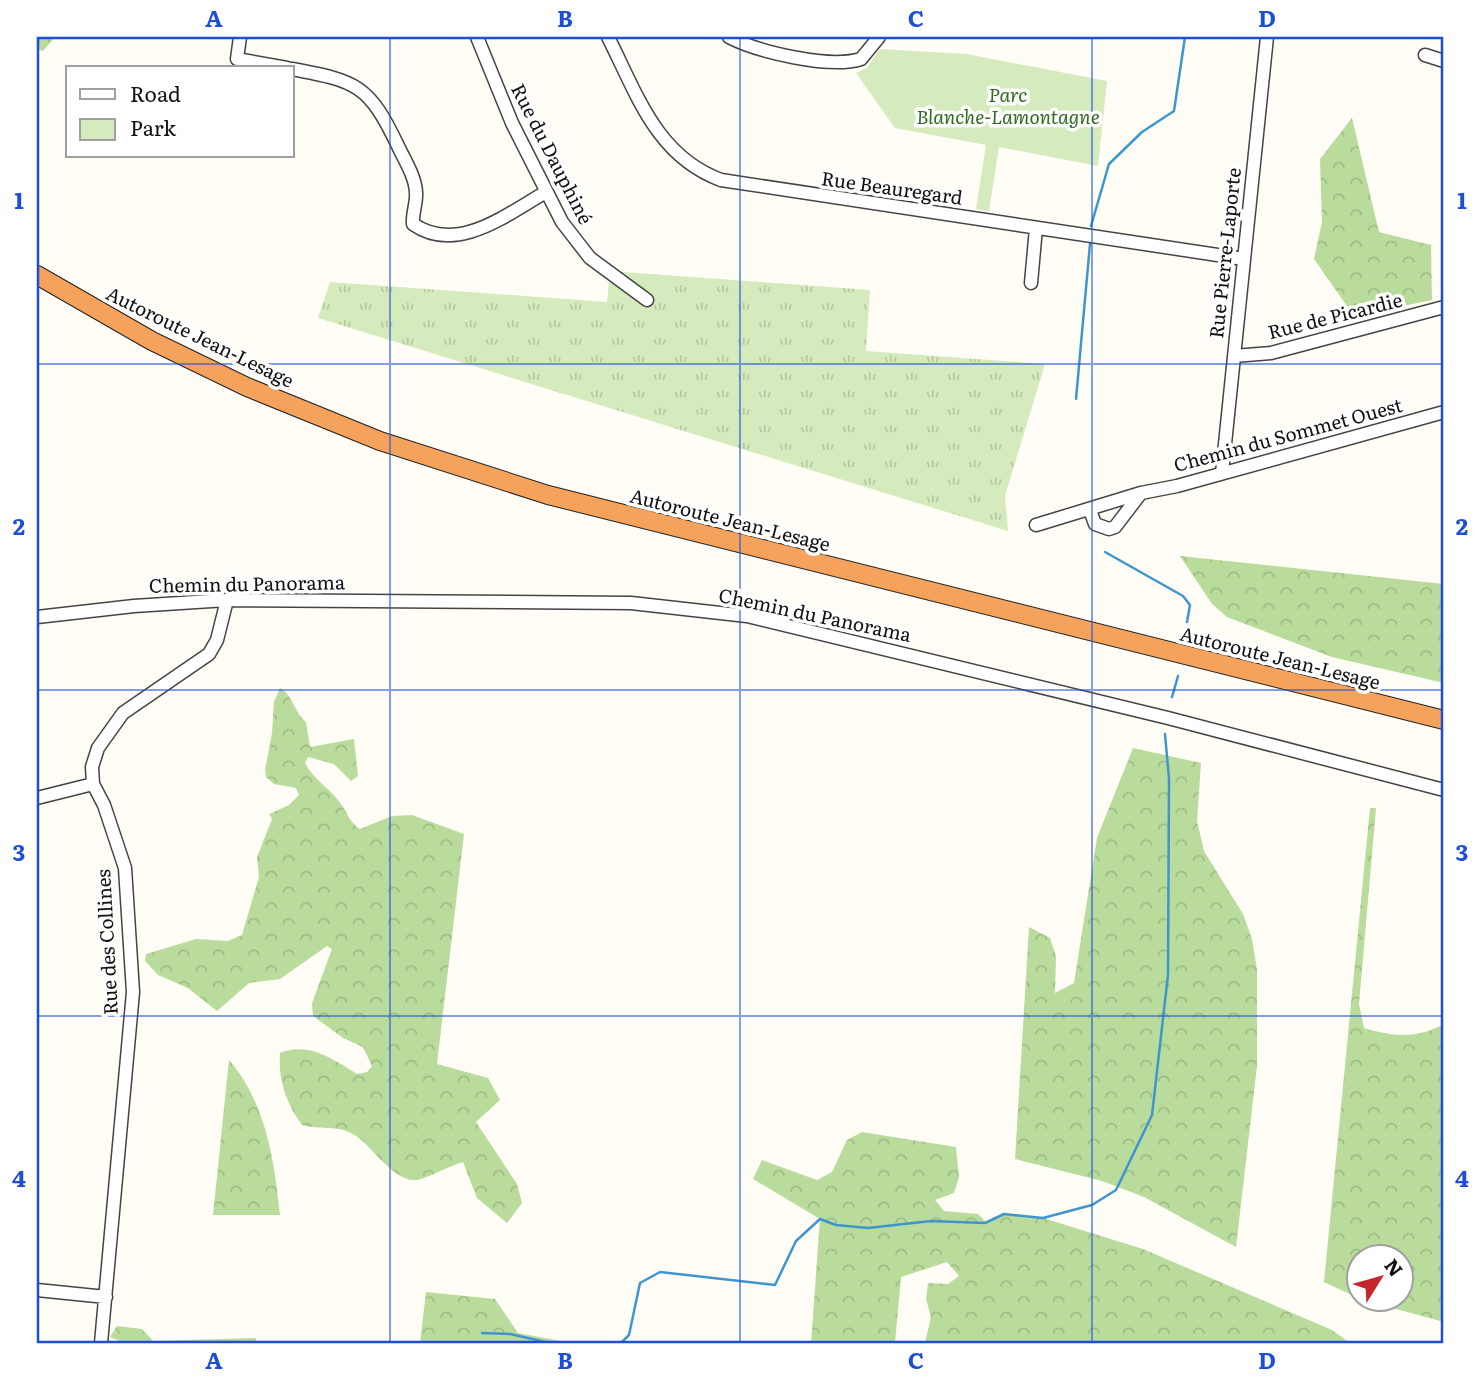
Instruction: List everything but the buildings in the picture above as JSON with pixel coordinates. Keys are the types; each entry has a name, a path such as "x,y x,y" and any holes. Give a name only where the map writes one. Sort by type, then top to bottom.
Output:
{"highway":[{"name":"Autoroute Jean-Lesage","path":"37,275 152,341 247,387 380,441 498,480 561,499 1444,720"}],"street":[{"path":"240,37 237,59 276,66"},
{"name":"Rue du Dauphiné","path":"477,37 546,192 575,242 590,258 647,300"},
{"name":"Rue Beauregard","path":"608,37 641,106 659,134 675,153 706,174 750,186 1244,259"},
{"path":"729,37 761,48 838,62 861,59 879,37"},
{"name":"Rue Pierre-Laporte","path":"1222,473 1267,37"},
{"path":"1425,55 1444,61"},
{"path":"294,69 342,78 370,97 385,118 412,177 416,191 413,224 430,233 457,235 477,231 546,192"},
{"path":"1031,283 1036,228"},
{"name":"Rue de Picardie","path":"1234,356 1271,353 1444,307"},
{"name":"Chemin du Sommet Ouest","path":"1036,525 1141,493 1444,412"},
{"path":"1090,510 1095,524 1109,529 1115,527 1141,493"},
{"path":"37,798 93,784 92,767 109,728 123,713 209,654 217,640 227,600"},
{"name":"Chemin du Panorama","path":"37,617 134,606 227,600 631,603 747,616 1168,718 1444,790"},
{"name":"Rue des Collines","path":"93,784 104,805 125,868 133,992 101,1343"},
{"path":"37,1290 106,1297"}],"green space":[{"path":"37,37 55,37 43,51 37,49"},
{"name":"Parc Blanche-Lamontagne","path":"880,49 966,54 1107,81 1098,166 999,147 989,211 976,209 986,145 895,128 856,73 867,68"},
{"path":"1352,118 1379,232 1431,245 1432,300 1354,316 1314,259 1322,222 1320,159"},
{"path":"610,271 870,290 866,351 1045,364 1005,496 1008,531 318,318 330,282 607,302"},
{"path":"1180,556 1444,584 1444,683 1332,657 1227,617 1212,604"},
{"path":"280,688 288,695 306,722 310,747 354,739 358,776 351,781 334,764 308,757 305,763 360,829 392,816 412,815 464,834 437,1064 488,1078 500,1100 476,1122 517,1184 522,1203 507,1223 477,1198 463,1162 421,1179 408,1179 390,1169 351,1133 302,1125 296,1117 282,1082 280,1053 301,1049 311,1051 330,1058 357,1074 367,1072 372,1066 363,1047 343,1038 313,1016 312,1003 332,949 327,946 280,979 249,983 217,1011 188,988 158,975 145,961 146,954 196,939 228,941 242,935 259,877 257,857 272,819 269,814 289,805 299,795 296,788 274,784 266,777 274,702"},
{"path":"1133,748 1201,763 1197,821 1204,851 1243,914 1252,939 1257,970 1257,1066 1236,1247 1144,1197 1102,1181 1015,1159 1029,927 1050,938 1056,956 1055,993 1074,983 1097,838"},
{"path":"1370,808 1376,808 1359,1004 1364,1028 1385,1033 1414,1034 1444,1024 1444,1322 1414,1314 1414,1244 1344,1244 1344,1291 1324,1282"},
{"path":"229,1060 252,1094 260,1113 275,1173 280,1215 213,1215"},
{"path":"862,1132 956,1147 959,1177 954,1193 935,1200 944,1211 978,1214 986,1222 1004,1214 1043,1218 1143,1249 1332,1330 1350,1343 925,1343 931,1317 926,1299 928,1283 948,1284 959,1276 947,1262 901,1277 895,1343 811,1343 820,1219 753,1179 762,1160 817,1180 832,1172 847,1140"},
{"path":"426,1292 495,1299 518,1333 571,1343 420,1343"},
{"path":"117,1326 142,1329 153,1341 256,1338 256,1343 124,1343 110,1337"}],"waterway":[{"path":"1091,226 1109,164 1142,132 1174,111 1185,37"},
{"path":"1076,399 1090,244"},
{"path":"1105,552 1183,596 1190,605 1187,622"},
{"path":"1172,697 1178,676"},
{"path":"621,1343 629,1335 640,1283 660,1272 775,1285 796,1241 820,1219 836,1225 868,1228 931,1221 985,1223 1004,1214 1043,1218 1092,1205 1116,1190 1152,1115 1168,975 1169,779 1165,734"},
{"path":"482,1333 510,1334 550,1343"}]}
